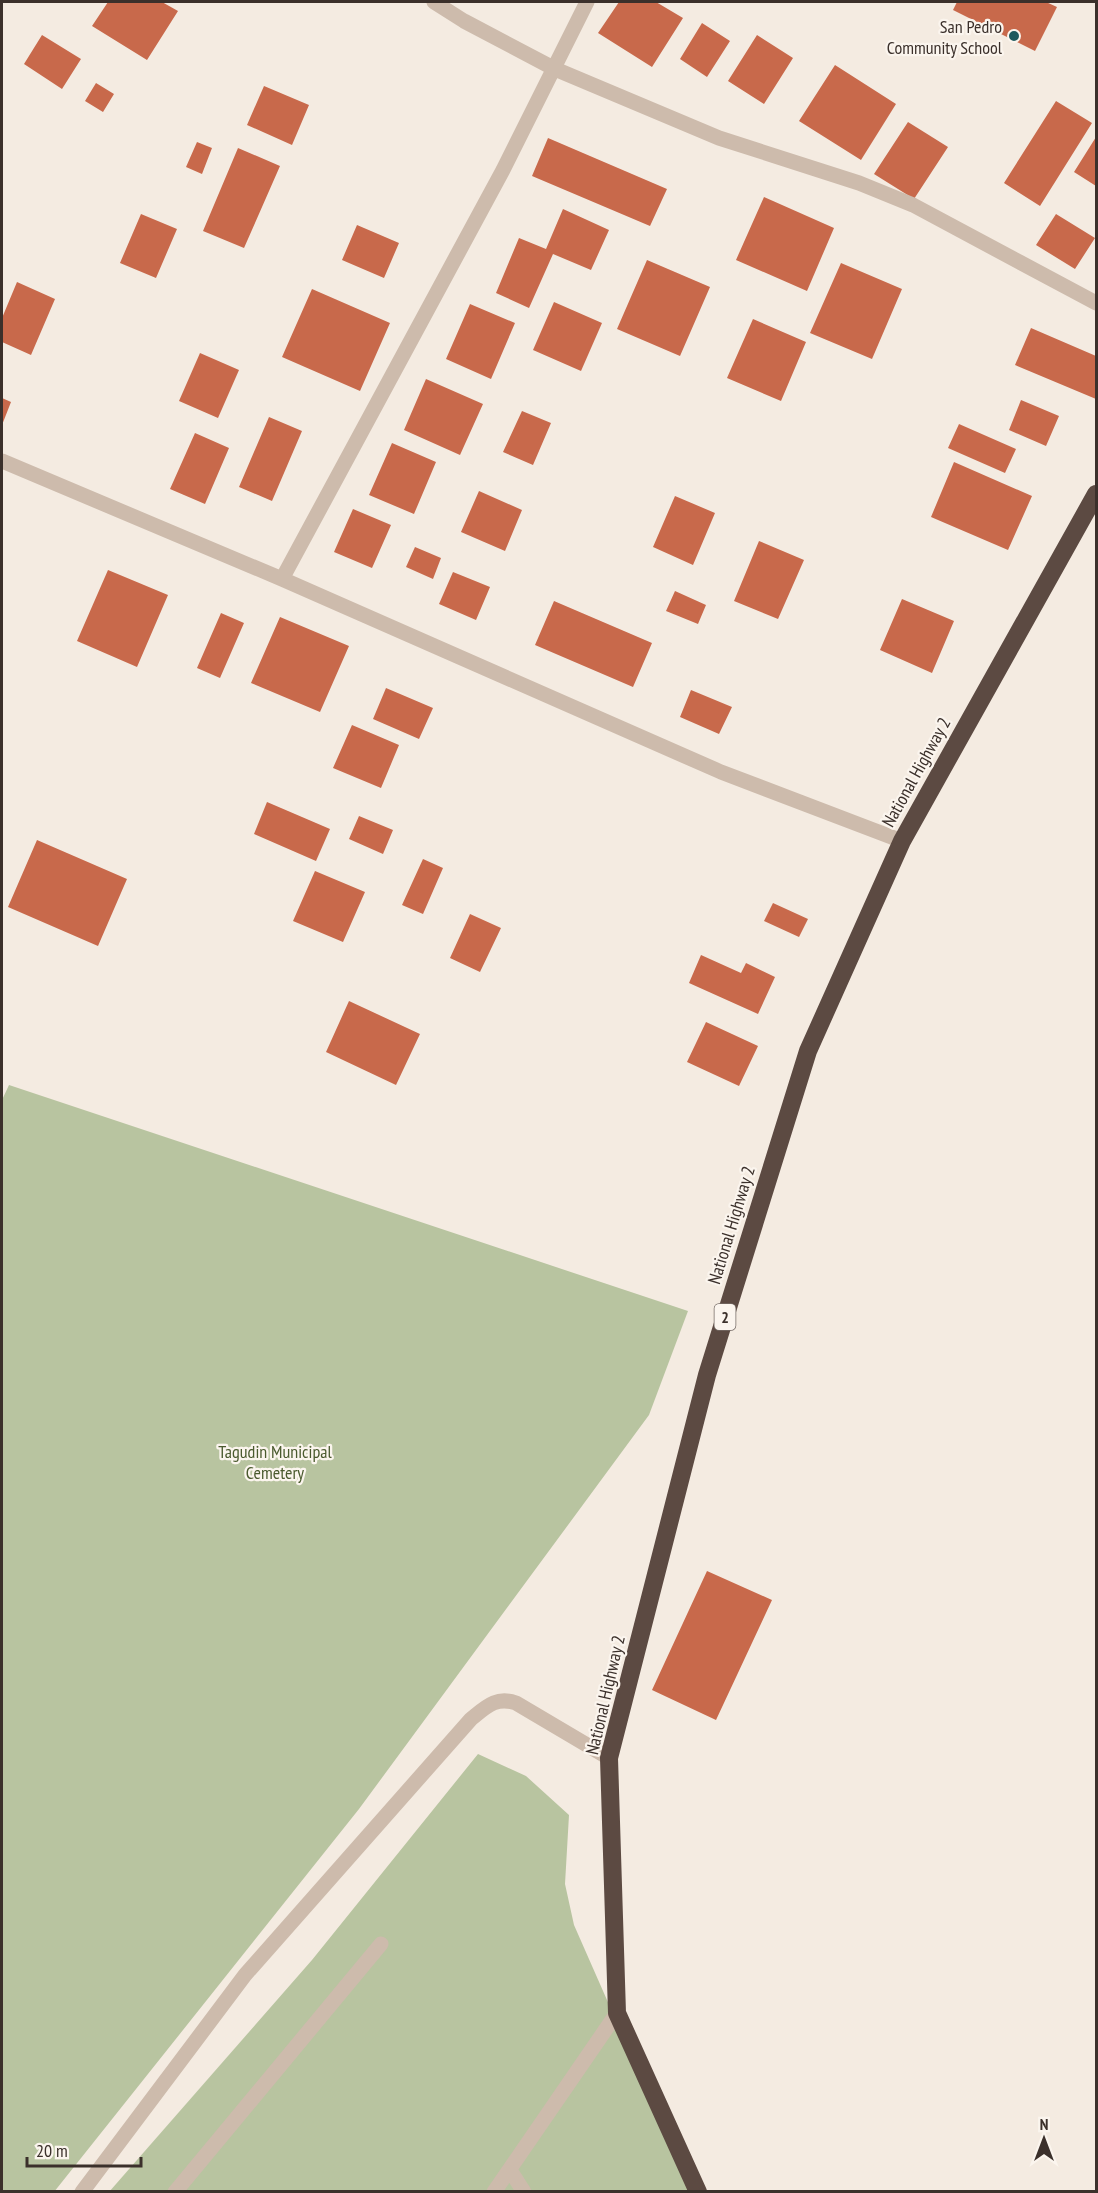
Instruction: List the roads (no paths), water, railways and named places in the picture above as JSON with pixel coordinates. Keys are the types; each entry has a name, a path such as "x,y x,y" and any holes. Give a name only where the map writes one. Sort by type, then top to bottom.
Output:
{"highway":[{"name":"National Highway 2","path":"698,2192 617,2013 609,1758 707,1374 804,1062 902,841 1096,494"}],"street":[{"path":"434,2 464,21 555,69 720,138 859,183 913,205 1096,303"},
{"path":"282,579 555,69 587,2"},
{"path":"2,461 282,579 721,772 902,841"},
{"path":"82,2192 245,1975 471,1719 493,1701 504,1699 516,1703 609,1758"},
{"path":"175,2192 381,1944"},
{"path":"494,2192 617,2013"},
{"path":"510,2170 524,2192"}],"place":[{"name":"San Pedro Community School","path":"1014,36"}],"park label":[{"name":"Tagudin Municipal Cemetery","path":"275,1461"}]}
